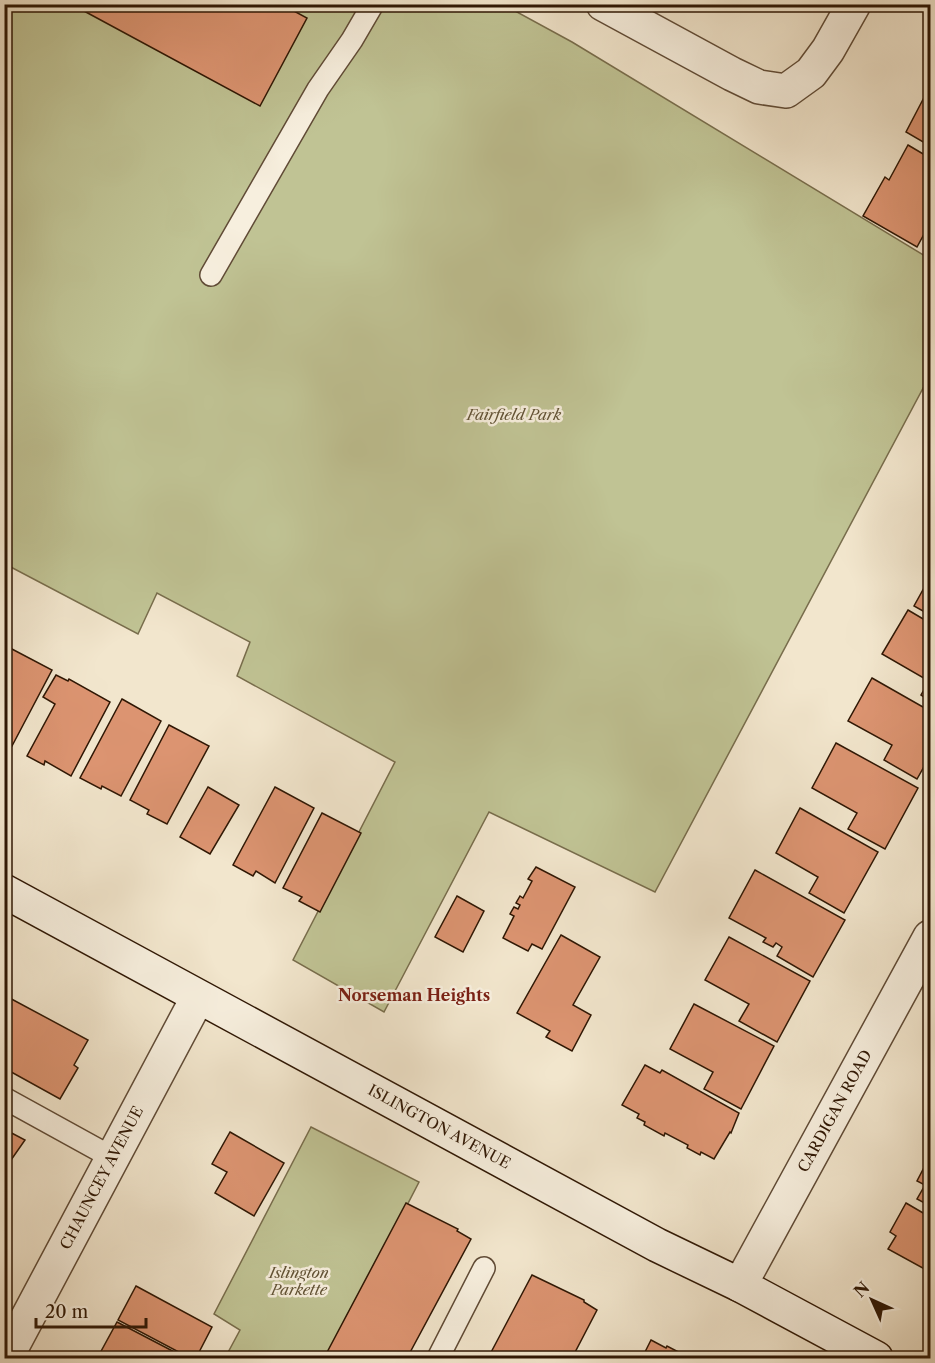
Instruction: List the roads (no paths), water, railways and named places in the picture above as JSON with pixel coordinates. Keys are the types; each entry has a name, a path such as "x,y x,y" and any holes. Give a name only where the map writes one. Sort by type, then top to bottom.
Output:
{"street":[{"path":"603,4 759,87 786,91 811,73 828,50 854,4"},
{"name":"ISLINGTON AVENUE","path":"4,891 657,1245 740,1285 876,1359"},
{"name":"CARDIGAN ROAD","path":"740,1285 930,937"},
{"name":"CHAUNCEY AVENUE","path":"6,1359 198,997"}],"lane":[{"path":"211,275 318,89 352,40 373,4"},
{"path":"4,1098 113,1158"},
{"path":"438,1359 484,1268"}],"district":[{"name":"Norseman Heights","path":"414,995"}],"park label":[{"name":"Fairfield Park","path":"514,415"},
{"name":"Islington Parkette","path":"299,1282"}]}
